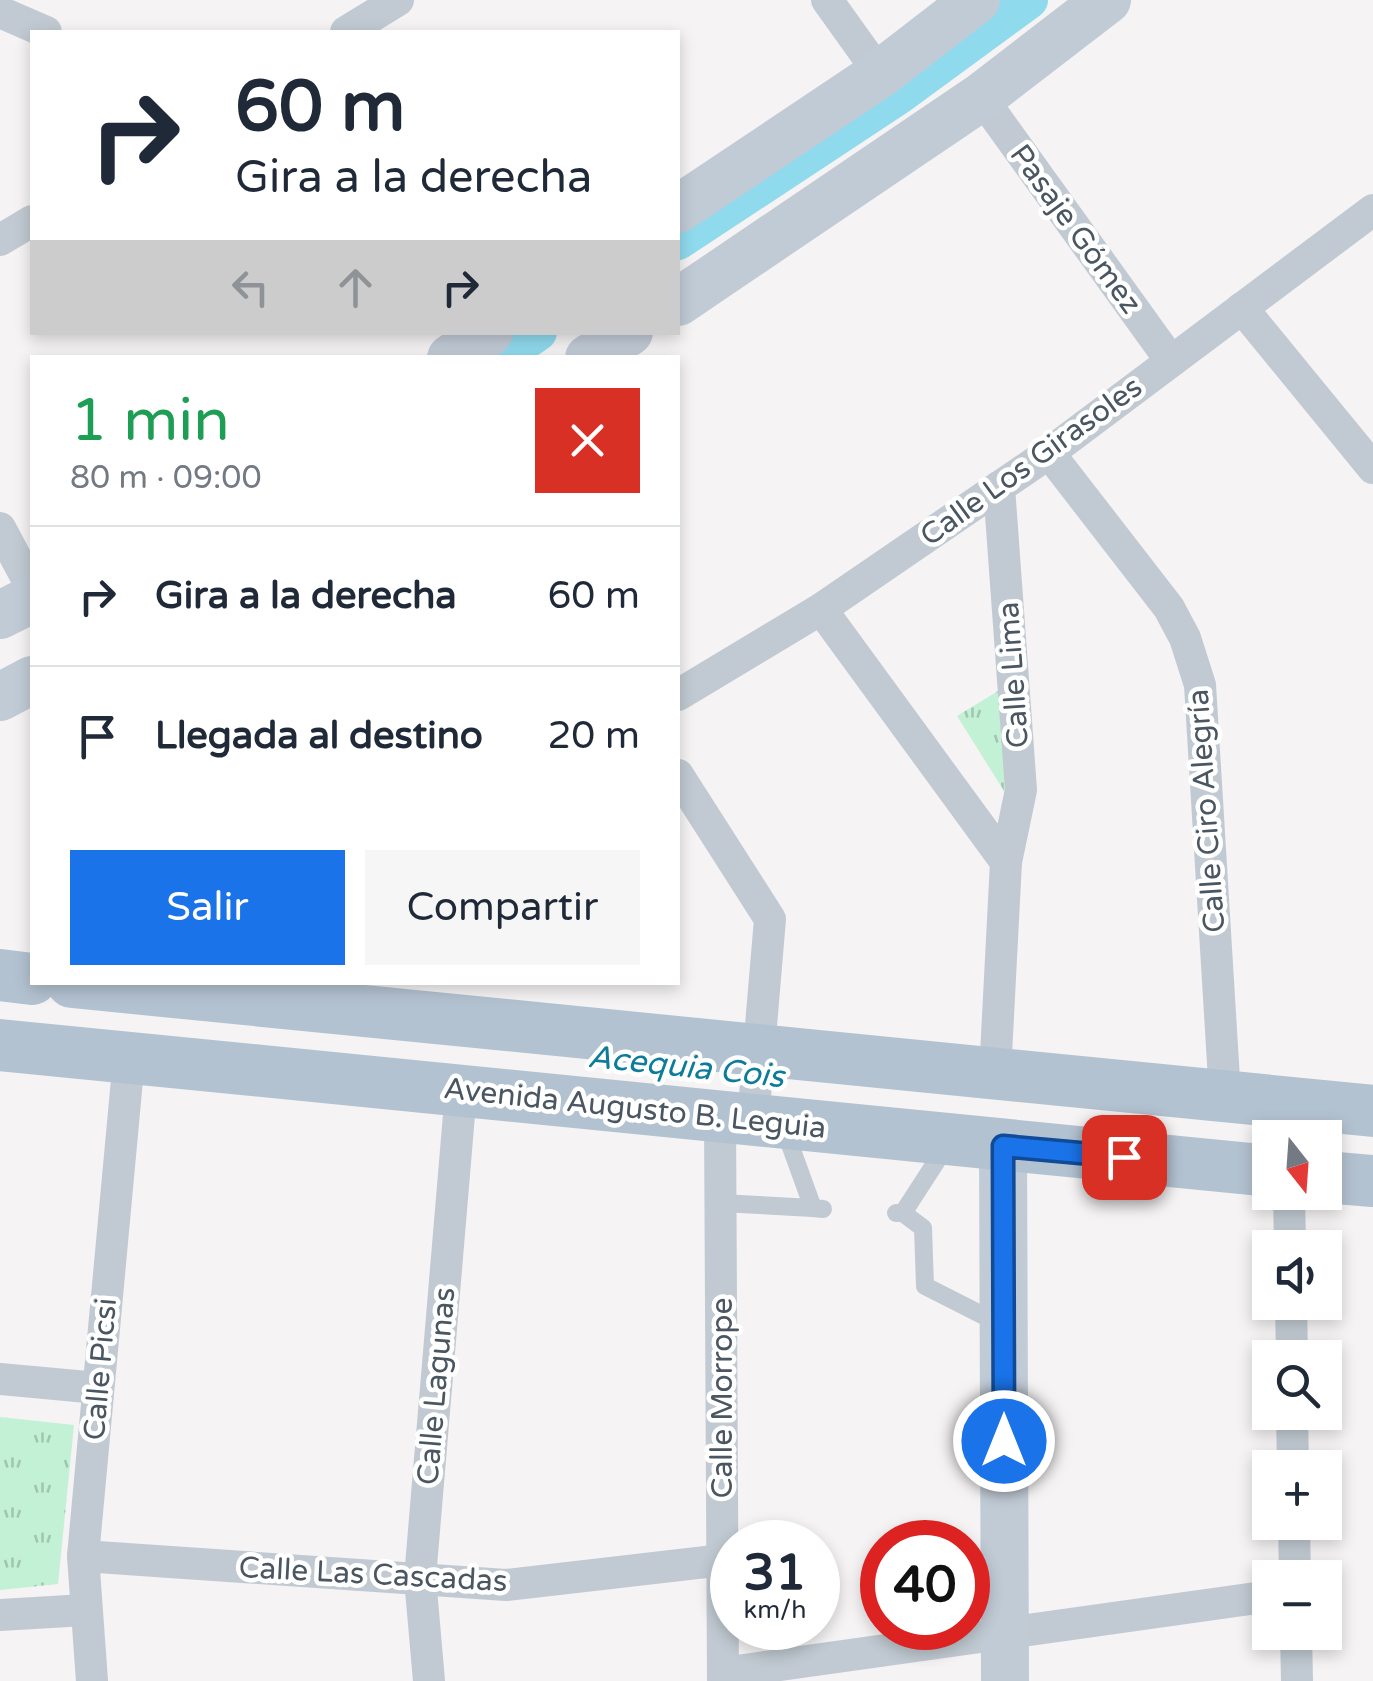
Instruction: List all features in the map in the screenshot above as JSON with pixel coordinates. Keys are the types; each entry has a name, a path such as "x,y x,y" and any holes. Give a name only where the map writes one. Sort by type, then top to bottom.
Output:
{"main road":[{"path":"680,208 880,74 976,0"},
{"path":"680,301 980,98 1107,0"},
{"path":"454,355 484,335"},
{"path":"594,355 624,335"},
{"path":"0,615 30,600"},
{"path":"0,697 30,681"},
{"path":"0,976 30,978"},
{"path":"131,985 249,991 757,1053 1373,1111"},
{"name":"Avenida Augusto B. Leguia","path":"0,1045 1252,1169"},
{"path":"1003,1146 1004,1681"},
{"path":"1342,1178 1373,1181"}],"street":[{"path":"349,30 398,0"},
{"path":"827,0 880,74"},
{"path":"0,12 41,30"},
{"name":"Pasaje Gómez","path":"980,98 1171,361"},
{"name":"Calle Los Girasoles","path":"680,694 821,609 1049,453 1373,210"},
{"path":"0,240 30,223"},
{"path":"1242,308 1373,468"},
{"name":"Calle Ciro Alegría","path":"1049,453 1169,608 1185,638 1200,685 1224,1096"},
{"name":"Calle Lima","path":"994,1074 1006,862 1021,790 999,487"},
{"path":"0,528 30,584"},
{"path":"821,609 1006,862"},
{"name":"Calle Morrope","path":"680,778 770,919 752,1119 721,1204 723,1520"},
{"name":"Calle Picsi","path":"92,1681 83,1556 129,1058"},
{"name":"Calle Lagunas","path":"429,1681 420,1578 461,1091"},
{"path":"0,1379 98,1388"},
{"name":"Calle Las Cascadas","path":"83,1556 506,1585 710,1561"},
{"path":"724,1677 1252,1599"},
{"path":"0,1615 85,1610"},
{"name":"Calle Morrope","path":"724,1650 724,1677"},
{"path":"1296,1650 1297,1681"}],"lane":[{"path":"721,1204 818,1208 752,1119"},
{"path":"950,1140 899,1213 923,1228 925,1286 1004,1326"}],"green space":[{"path":"1008,685 1011,802 957,716"},
{"path":"0,1417 74,1425 58,1584 0,1590"}],"waterway":[{"path":"680,240 898,96 1029,0"},
{"path":"504,355 534,335"}],"route":[{"path":"1004,1441 1003,1146 1124,1157"}],"water label":[{"name":"Acequia Cois","path":"686,1066"}]}
